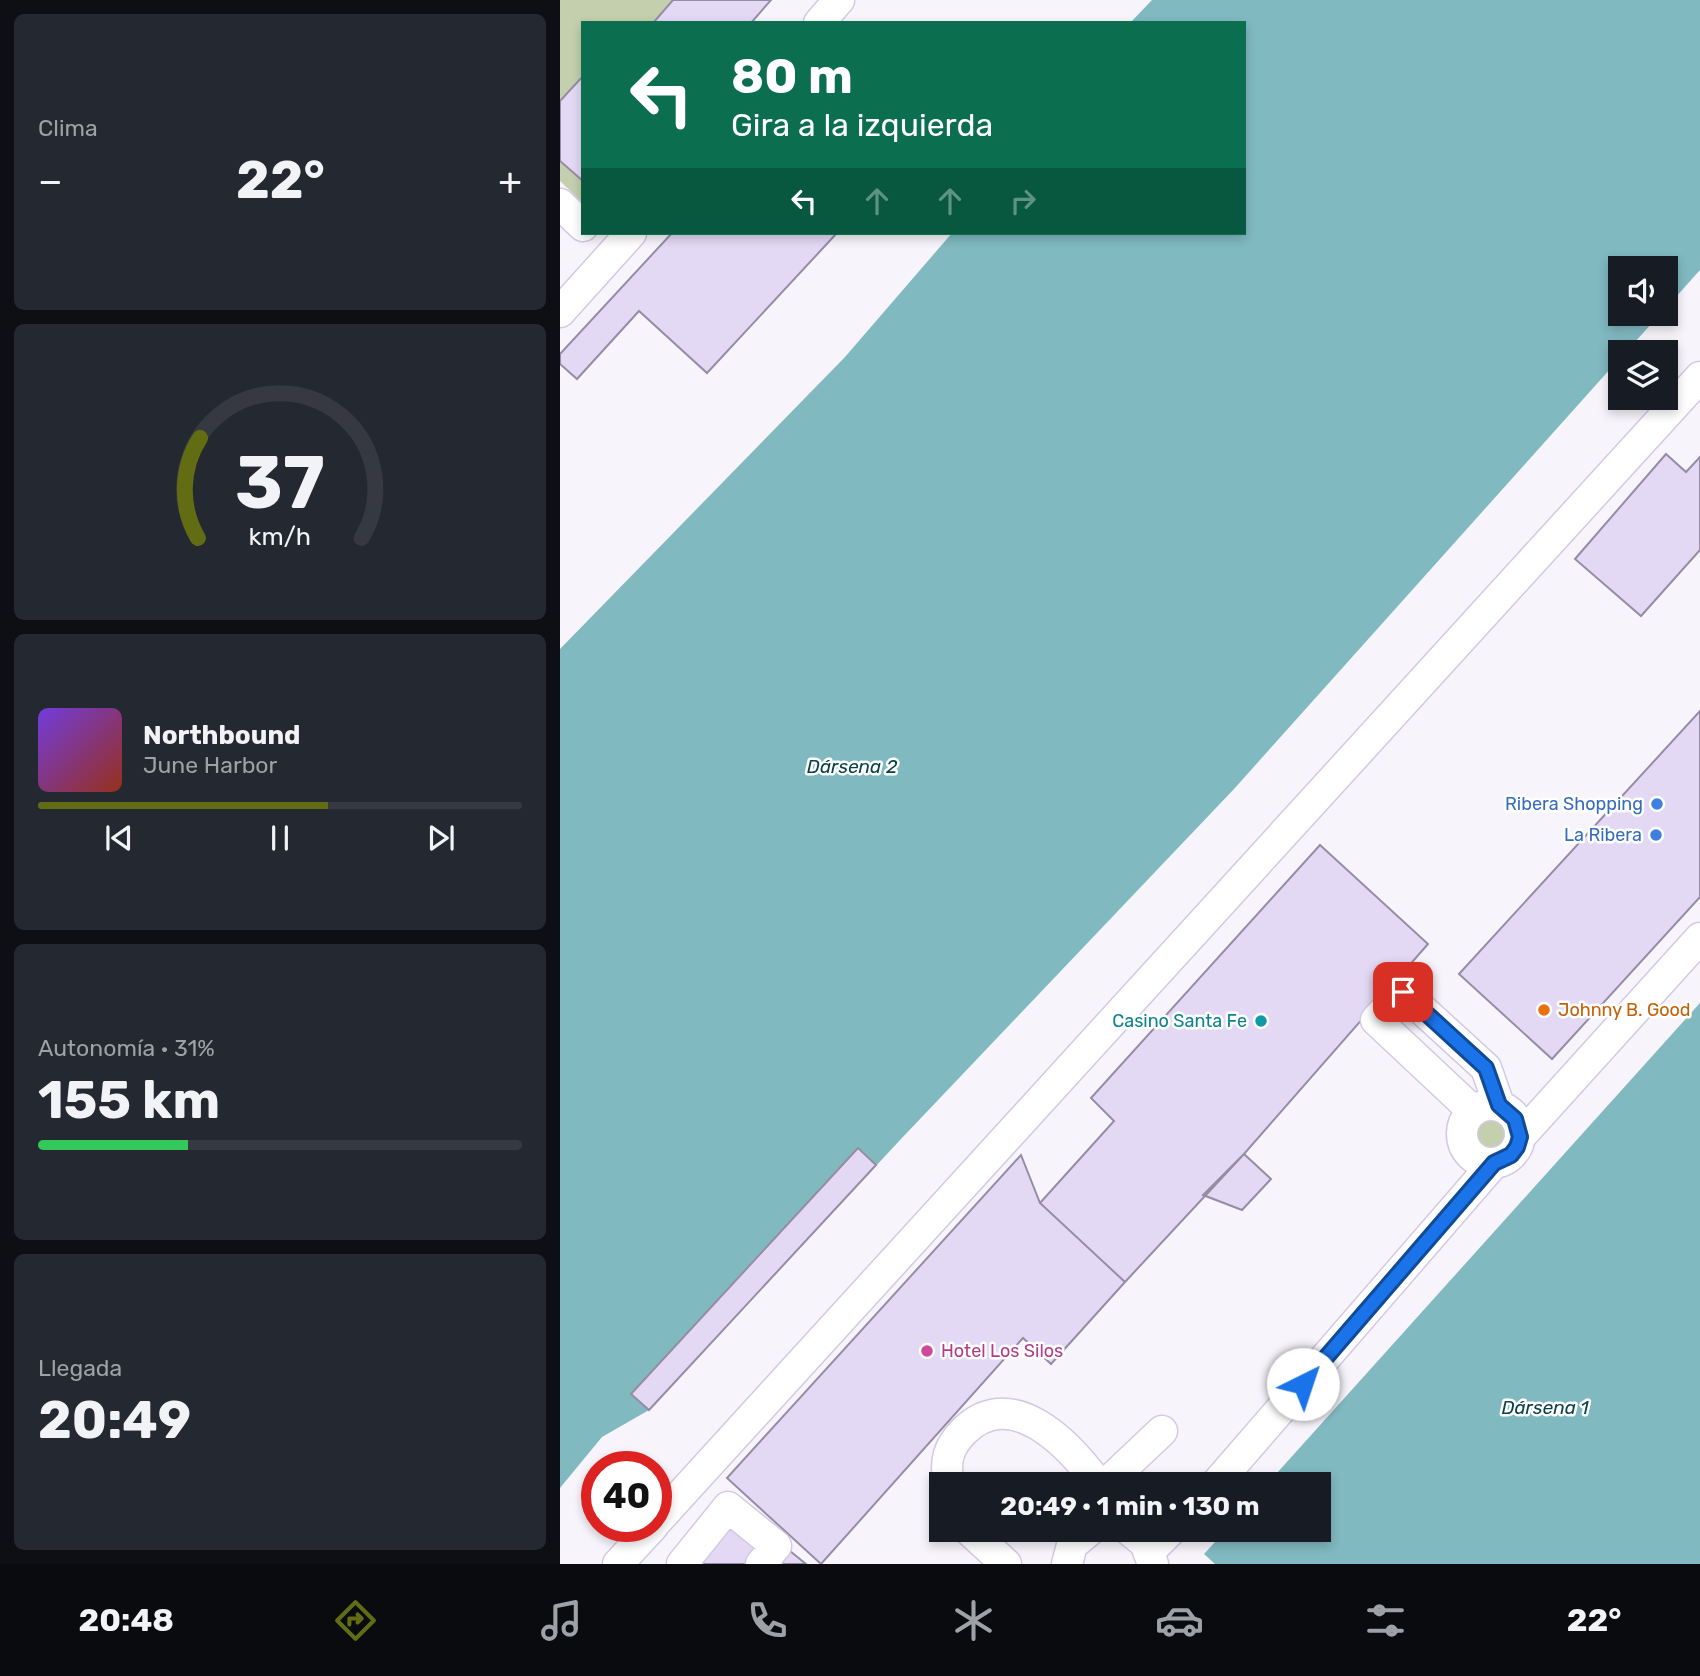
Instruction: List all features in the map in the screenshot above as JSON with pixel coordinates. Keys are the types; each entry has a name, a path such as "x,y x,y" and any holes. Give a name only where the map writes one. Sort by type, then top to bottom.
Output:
{"street":[{"path":"821,21 839,0"},
{"path":"560,204 581,224"},
{"path":"560,312 622,243 597,235"},
{"path":"672,1505 1700,377"},
{"path":"1226,1472 1494,1163 1511,1155 1520,1137 1700,939"},
{"path":"1494,1163 1476,1158 1463,1144 1463,1126 1486,1108 1515,1119 1520,1137"},
{"path":"947,1472 948,1453 955,1440 976,1420 998,1412 1026,1418 1044,1429 1072,1452 1088,1472"},
{"path":"1118,1472 1162,1431"},
{"path":"682,1564 728,1507 776,1546 761,1564"},
{"path":"618,1564 638,1542"},
{"path":"982,1542 1006,1564"},
{"path":"1066,1564 1076,1542"},
{"path":"1142,1542 1151,1558 1162,1542"}],"green space":[{"path":"560,0 673,0 655,21 581,21 581,201 560,181"},
{"path":"1492,1112 1507,1118 1513,1133 1507,1148 1492,1154 1477,1148 1471,1133 1477,1118"}],"water":[{"name":"Dársena 2","path":"1152,0 1700,0 1700,270 1678,295 1678,256 1608,256 1608,326 1649,326 1637,340 1608,340 1608,371 1234,789 901,1139 649,1410 602,1437 590,1451 581,1451 581,1462 560,1488 560,649 845,357 950,235 1246,235 1246,21 1132,21"},
{"name":"Dársena 1","path":"1700,1003 1700,1564 1215,1564 1204,1554 1215,1542 1331,1542 1331,1472 1278,1472"}],"building":[{"path":"673,0 771,0 753,21 655,21"},
{"path":"581,78 581,179 560,161 560,101"},
{"path":"670,235 835,235 707,373 639,311 577,379 560,364 560,354"},
{"path":"1666,454 1686,472 1700,457 1700,550 1641,616 1575,559"},
{"name":"Ribera Shopping","path":"1700,711 1700,897 1552,1059 1459,974"},
{"name":"Casino Santa Fe","path":"1320,845 1428,944 1244,1154 1125,1282 1040,1203 1114,1121 1091,1098"},
{"path":"858,1148 876,1165 649,1410 631,1394"},
{"path":"1244,1154 1271,1179 1242,1210 1203,1195"},
{"name":"Hotel Los Silos","path":"1021,1155 1040,1203 1125,1282 1051,1364 1023,1338 821,1564 727,1478"},
{"path":"728,1520 765,1552 755,1564 691,1564"},
{"path":"790,1551 806,1564 779,1564"}],"place":[{"name":"Ribera Shopping","path":"1657,804"},
{"name":"La Ribera","path":"1656,835"},
{"name":"Johnny B. Good","path":"1544,1010"},
{"name":"Casino Santa Fe","path":"1261,1021"},
{"name":"Hotel Los Silos","path":"927,1351"}],"route":[{"path":"1303,1384 1494,1163 1511,1155 1520,1137 1515,1119 1499,1105 1486,1068 1403,992"}]}
